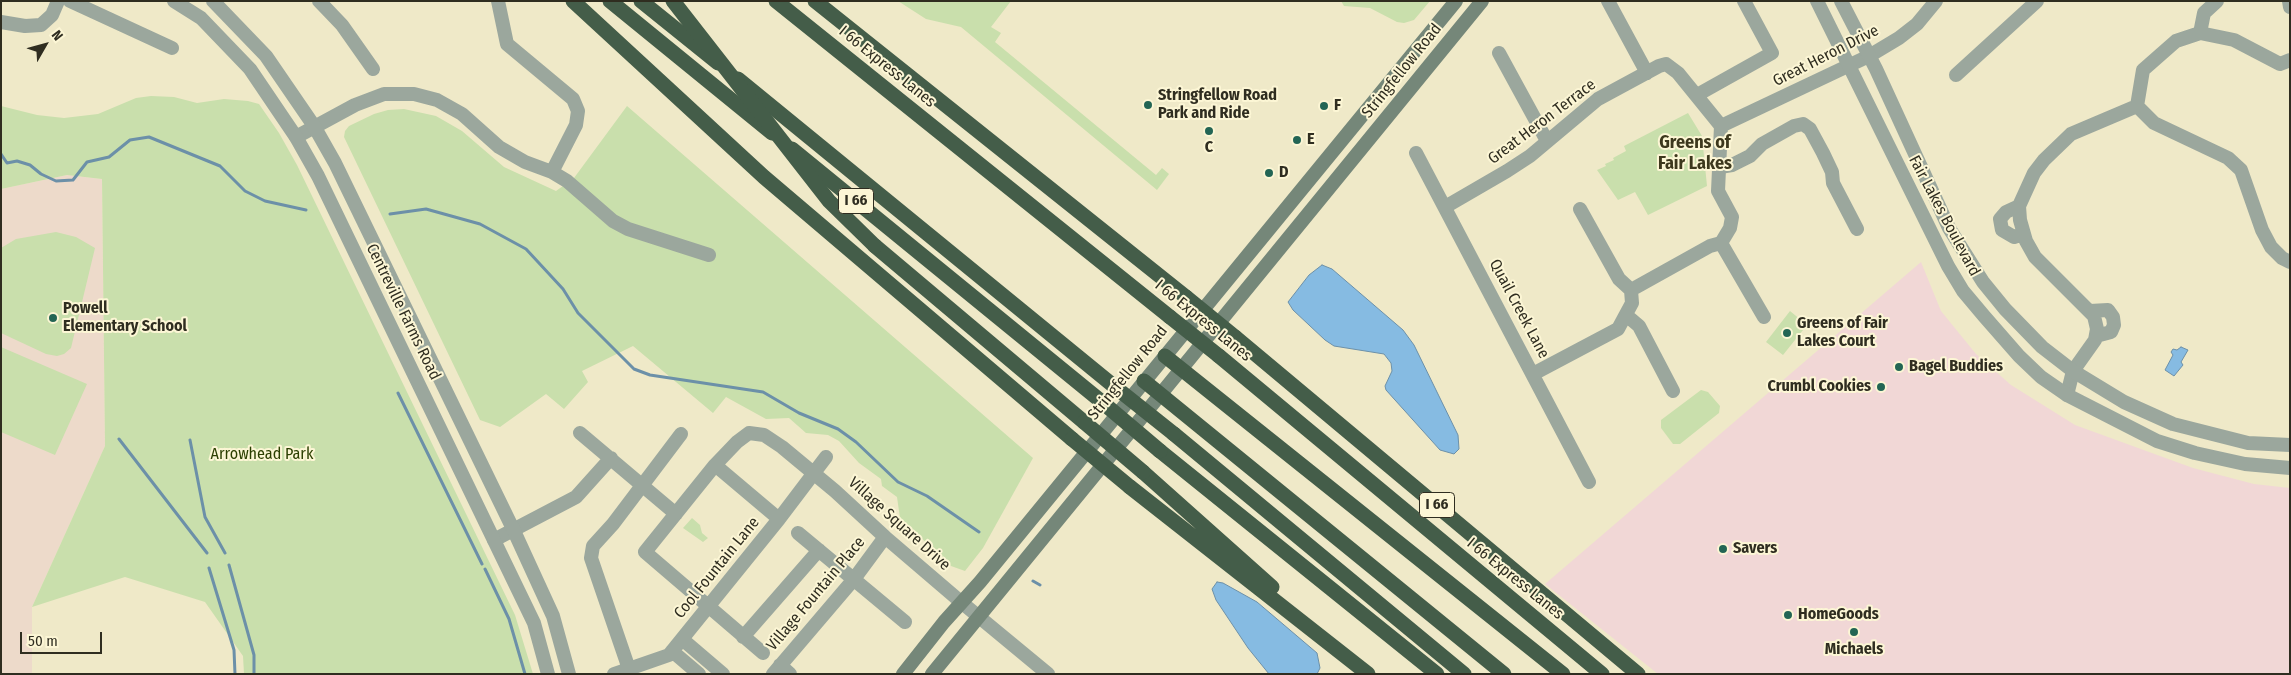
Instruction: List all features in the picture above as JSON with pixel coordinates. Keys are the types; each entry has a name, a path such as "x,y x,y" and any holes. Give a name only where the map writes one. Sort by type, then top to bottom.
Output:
{"highway":[{"path":"573,1 764,177 1072,439 1130,487 1365,671"},
{"name":"I 66","path":"610,1 1437,674"},
{"path":"641,1 1174,434 1464,674"},
{"path":"673,1 829,201 874,246 1143,472 1365,671"},
{"name":"I 66 Express Lanes","path":"776,1 1219,356 1602,674"},
{"name":"I 66","path":"815,1 1235,336 1638,674"},
{"path":"1165,356 1563,674"},
{"path":"1144,381 1504,674"}],"main road":[{"name":"Stringfellow Road","path":"903,674 1456,1"},
{"name":"Stringfellow Road","path":"932,674 1482,1"}],"street":[{"path":"1,22 25,26 41,24 52,15 58,1"},
{"path":"70,1 172,48"},
{"name":"Centreville Farms Road","path":"174,1 201,18 250,69 296,137 322,185 534,623 548,674"},
{"name":"Centreville Farms Road","path":"213,1 266,56 314,126 335,163 514,531 553,616 569,674"},
{"path":"319,1 342,25 373,69"},
{"path":"498,1 507,44 573,99 578,111 576,124 552,172"},
{"path":"1608,1 1647,73"},
{"path":"1697,94 1772,53 1744,1"},
{"name":"Fair Lakes Boulevard","path":"1816,1 1850,66 1876,125 1929,232 1963,291 2019,356 2067,396 2157,441 2195,453 2245,464 2290,468"},
{"name":"Fair Lakes Boulevard","path":"1841,1 1869,56 1949,228 1967,258 2005,309 2042,346 2073,371 2124,402 2173,424 2248,443 2290,445"},
{"name":"Great Heron Drive","path":"1721,126 1869,56 1899,38 1916,24 1936,1"},
{"path":"1956,74 2036,1"},
{"path":"2200,32 2204,13 2217,1"},
{"path":"2289,1 2290,7"},
{"path":"2136,106 2143,70 2176,41 2200,32 2234,40 2280,64 2290,60"},
{"path":"1499,52 1547,141"},
{"name":"Great Heron Terrace","path":"1445,207 1507,172 1598,99 1666,64 1678,73 1697,94 1721,126"},
{"path":"296,137 355,105 384,94 414,94 437,100 462,114 500,147 525,162 552,172 567,181 613,221 628,228 709,254"},
{"path":"2067,396 2073,371 2096,336 2097,329 2094,316 2035,257 2024,234 2019,206 2034,173 2044,160 2071,134 2136,106"},
{"path":"2136,106 2154,123 2228,158 2241,170 2262,230 2271,247 2282,258 2290,262"},
{"path":"1720,167 1732,165 1750,156 1762,144 1794,126 1803,124 1810,130 1823,153 1832,172 1833,183 1857,229"},
{"path":"1631,290 1710,246 1721,243 1730,228 1732,217 1718,191 1721,126"},
{"name":"Quail Creek Lane","path":"1416,154 1588,482"},
{"path":"2019,206 2006,212 2000,219 2002,230 2014,237 2024,234"},
{"path":"1533,374 1618,329 1632,303 1631,290 1619,279 1580,209"},
{"path":"1721,243 1764,317"},
{"path":"1626,314 1639,326 1673,390"},
{"path":"2050,383 2073,371"},
{"path":"580,433 676,514"},
{"name":"Village Square Drive","path":"715,465 737,442 749,433 764,435 782,446 885,537 1048,674"},
{"path":"629,668 591,558 592,546 613,524 681,434"},
{"name":"Cool Fountain Lane","path":"614,674 669,655 779,519 826,457"},
{"path":"494,540 576,497 611,458"},
{"path":"764,653 645,552 715,465 779,519"},
{"path":"798,533 905,622"},
{"name":"Village Fountain Place","path":"781,671 885,537"},
{"path":"743,637 819,550"},
{"path":"682,639 723,674"},
{"path":"672,651 699,674"}],"shaded area":[{"name":"Powell Elementary School","path":"67,175 102,179 105,446 32,607 32,674 1,674 1,189"},
{"path":"1921,262 1941,311 1976,354 2011,385 2075,425 2193,468 2254,484 2290,488 2290,674 1658,674 1545,584"}],"green space":[{"path":"898,1 1011,1 991,27 1001,33 995,42 1156,175 1162,168 1169,174 1157,190 961,27 926,19"},
{"path":"1341,1 1430,1 1414,20 1404,23 1397,22 1370,8 1344,6"},
{"name":"Arrowhead Park","path":"151,96 174,97 197,103 224,99 259,104 279,133 297,165 515,615 533,674 244,674 243,656 205,602 125,577 32,607 105,446 102,179 67,175 1,189 1,106 37,115 64,118 98,114 136,98"},
{"path":"627,106 1033,458 983,548 965,571 951,566 900,518 897,497 882,486 881,479 859,463 839,441 828,435 806,433 789,418 766,419 726,397 713,413 633,346 582,371 588,382 564,409 546,394 500,427 480,420 344,137 345,131 349,126 374,114 388,110 404,109 436,116 462,131 504,167 556,191 574,178"},
{"path":"1688,113 1702,136 1707,186 1648,215 1635,192 1618,200 1597,170 1606,166 1605,164 1614,160 1613,158 1626,151 1624,146"},
{"path":"56,232 76,237 95,248 71,348 64,354 57,356 46,354 1,333 1,248 16,239"},
{"name":"Greens of Fair Lakes Court","path":"1790,311 1807,325 1783,355 1766,342"},
{"path":"1,347 87,384 55,455 1,432"},
{"path":"1701,390 1708,392 1720,406 1719,413 1680,444 1673,444 1661,428 1661,420"},
{"path":"692,518 700,525 702,533 708,538 703,542 683,528"}],"water":[{"path":"1322,265 1332,269 1403,330 1414,345 1458,435 1459,449 1454,454 1440,450 1386,390 1385,386 1392,371 1391,363 1384,354 1334,346 1293,310 1288,302 1309,275"},
{"path":"2181,347 2188,350 2181,362 2183,365 2174,376 2165,370 2173,355 2171,352 2173,349 2177,350"},
{"path":"1217,582 1223,583 1257,602 1317,653 1320,668 1317,674 1269,674 1248,648 1216,600 1212,589"}],"waterway":[{"path":"1,154 7,163 17,161 30,165 41,174 56,181 73,180 87,162 109,157 130,140 149,137 220,166 245,191 265,201 306,210"},
{"path":"390,214 426,209 480,224 526,249 563,289 578,313 634,369 650,375 763,392 799,413 838,429 856,442 898,482 927,496 979,532"},
{"path":"398,393 482,564"},
{"path":"119,439 207,553"},
{"path":"190,440 205,517 225,553"},
{"path":"229,565 254,655 254,674"},
{"path":"209,568 234,650 235,674"},
{"path":"485,569 509,619 525,674"},
{"path":"1033,581 1040,585"}],"place":[{"name":"Stringfellow Road Park and Ride","path":"1148,105"},
{"name":"F","path":"1324,106"},
{"name":"C","path":"1209,131"},
{"name":"E","path":"1297,140"},
{"name":"D","path":"1269,173"},
{"name":"Powell Elementary School","path":"53,318"},
{"name":"Greens of Fair Lakes Court","path":"1787,333"},
{"name":"Bagel Buddies","path":"1899,367"},
{"name":"Crumbl Cookies","path":"1881,387"},
{"name":"Savers","path":"1723,549"},
{"name":"HomeGoods","path":"1788,615"},
{"name":"Michaels","path":"1854,632"}],"district":[{"name":"Greens of Fair Lakes","path":"1695,153"}]}
